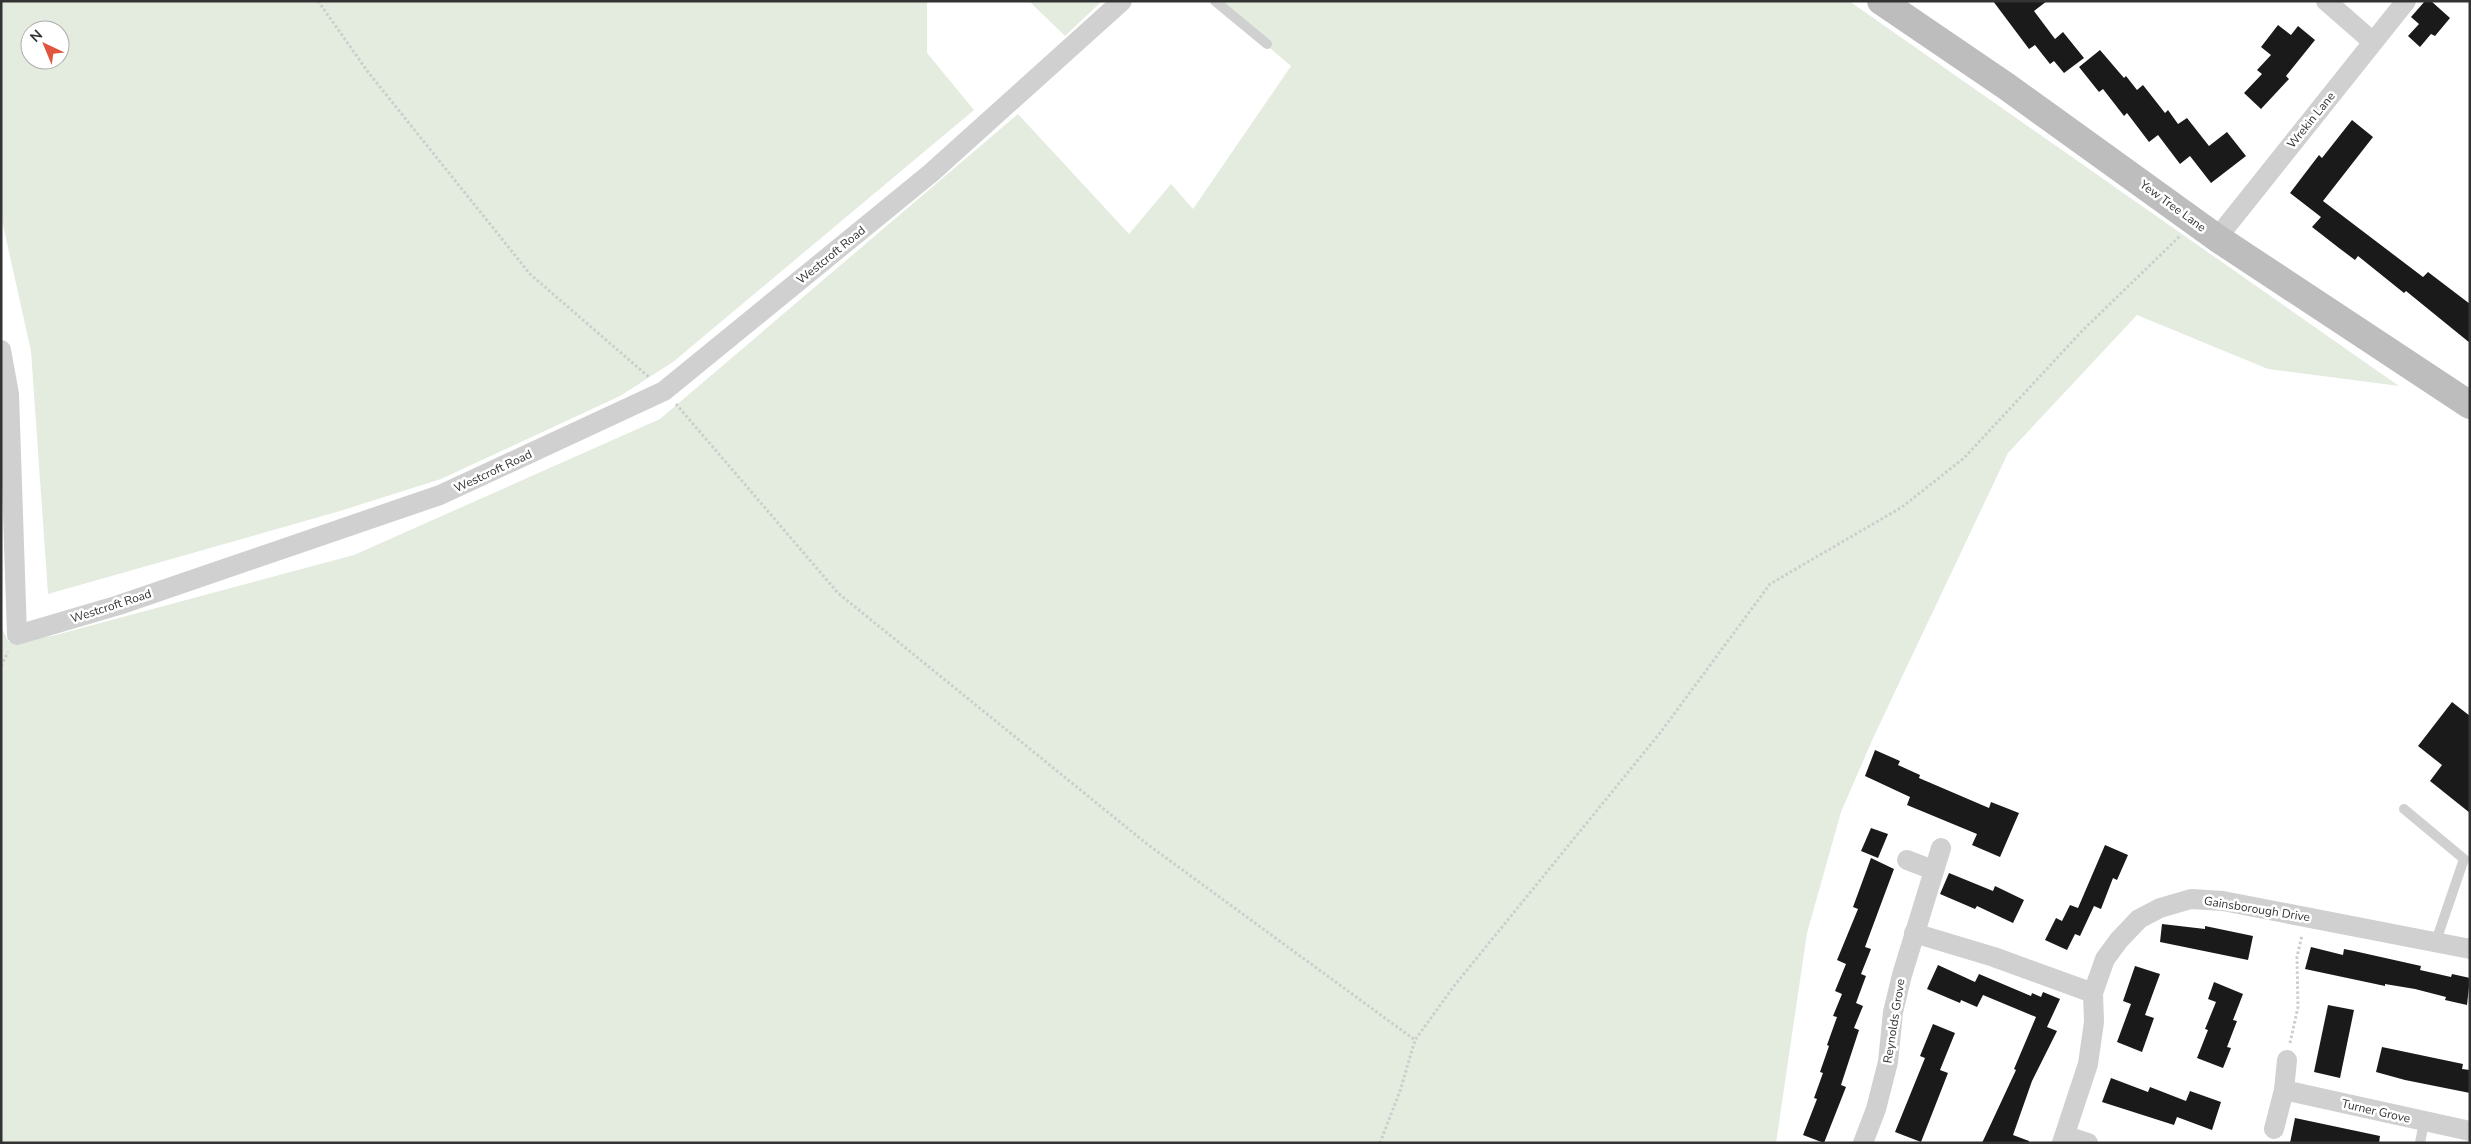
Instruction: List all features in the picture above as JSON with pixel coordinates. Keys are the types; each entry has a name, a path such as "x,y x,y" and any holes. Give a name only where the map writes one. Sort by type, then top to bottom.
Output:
{"street":[{"name":"Westcroft Road","path":"1,350 8,394 16,635 120,605 440,495 664,391 932,173 1122,1"},
{"name":"Yew Tree Lane","path":"1881,1 2006,86 2217,238 2470,405"},
{"path":"2326,1 2373,42"},
{"name":"Wrekin Lane","path":"2217,238 2406,1"},
{"name":"Reynolds Grove","path":"1863,1143 1876,1109 1888,1062 1893,1012 1914,933 1941,848"},
{"path":"1907,860 1934,870"},
{"name":"Gainsborough Drive","path":"2064,1139 2088,1064 2094,1022 2093,993 2105,959 2119,940 2139,919 2160,908 2191,899 2223,901 2470,949"},
{"path":"1914,933 1994,957 2093,993"},
{"path":"2274,1130 2284,1090 2287,1060"},
{"name":"Turner Grove","path":"2284,1090 2470,1131"},
{"path":"2064,1139 2088,1143"}],"lane":[{"path":"1215,1 1267,44"},
{"path":"2404,809 2467,862 2436,941"},
{"path":"2420,1143 2424,1122"}],"path":[{"path":"318,1 368,72 530,274 664,391 838,593 1147,844 1415,1040"},
{"path":"1380,1143 1400,1091 1415,1040 1454,986 1660,733 1770,584 1902,507 1964,458 2082,332 2176,241 2193,220"},
{"path":"2287,1060 2298,1007 2297,957 2305,917"}],"shaded area":[{"path":"1,1 927,1 927,53 974,110 673,362 620,396 441,479 340,511 48,594 31,351 1,216"},
{"path":"1029,1 1102,1 1065,36"},
{"path":"1214,1 1849,1 2399,386 2268,369 2137,315 2008,453 1874,736 1841,812 1807,933 1776,1143 1,1143 1,627 9,642 52,636 354,555 660,419 1018,114 1129,234 1171,184 1193,209 1291,66"}],"building":[{"path":"1993,1 2047,1 2034,11 2055,39 2063,32 2084,58 2064,73 2054,61 2050,64 2035,45 2029,49"},
{"path":"2425,1 2431,1 2450,18 2435,36 2431,34 2420,47 2408,36 2419,24 2411,17"},
{"path":"2278,25 2291,35 2298,26 2315,40 2286,76 2289,79 2261,109 2244,93 2262,74 2257,70 2271,55 2261,47"},
{"path":"2100,50 2137,90 2143,85 2165,113 2168,110 2178,124 2187,118 2209,146 2227,132 2246,156 2211,183 2190,156 2180,164 2158,135 2149,142 2127,113 2124,116 2103,89 2099,92 2079,67"},
{"path":"2352,120 2373,137 2323,201 2423,277 2428,272 2470,304 2470,343 2406,291 2404,293 2358,256 2355,260 2312,227 2321,217 2290,193 2319,155 2322,158"},
{"path":"2452,702 2470,716 2470,813 2430,781 2442,765 2418,746"},
{"path":"1875,750 1900,761 1898,765 1920,775 1919,778 1989,808 1991,802 2019,813 2000,857 1972,845 1977,834 1907,805 1910,797 1865,776"},
{"path":"1871,828 1888,834 1878,858 1861,851"},
{"path":"2105,845 2128,855 2117,880 2113,878 2101,909 2094,906 2080,936 2075,934 2067,950 2045,940 2056,918 2062,921 2070,905 2078,908"},
{"path":"1871,858 1894,869 1865,947 1871,949 1861,974 1866,976 1856,1003 1863,1006 1854,1028 1859,1030 1841,1085 1846,1087 1824,1143 1803,1135 1817,1099 1814,1098 1823,1073 1820,1072 1837,1017 1833,1016 1842,994 1835,991 1846,964 1837,960 1858,909 1853,907"},
{"path":"1949,873 1993,891 1995,886 2024,900 2013,923 1977,906 1975,909 1940,894"},
{"path":"2162,924 2205,929 2205,926 2253,936 2248,960 2160,942"},
{"path":"2311,947 2343,955 2344,949 2421,966 2420,970 2451,977 2452,974 2470,978 2467,1005 2445,1000 2446,997 2415,989 2385,984 2385,986 2305,969"},
{"path":"1938,965 1975,982 1979,974 2031,996 2032,993 2041,997 2043,992 2060,999 2047,1027 2057,1031 2032,1081 2013,1135 2029,1141 2029,1143 1982,1143 2016,1070 2014,1069 2036,1017 1983,995 1977,1007 1961,1000 1960,1003 1927,989"},
{"path":"2135,966 2160,974 2145,1015 2154,1018 2142,1052 2117,1042 2131,1004 2123,1001"},
{"path":"2214,982 2243,994 2233,1020 2237,1021 2227,1047 2231,1048 2223,1068 2197,1058 2208,1030 2205,1029 2216,1002 2208,999"},
{"path":"2328,1005 2354,1010 2340,1078 2314,1072"},
{"path":"1933,1024 1955,1033 1940,1070 1948,1073 1921,1142 1895,1132 1925,1058 1920,1056"},
{"path":"2382,1047 2463,1064 2462,1069 2470,1070 2470,1093 2376,1072"},
{"path":"2111,1078 2148,1092 2150,1087 2186,1101 2190,1091 2221,1102 2212,1130 2177,1117 2174,1125 2102,1102"},
{"path":"2295,1118 2380,1136 2379,1143 2290,1143"}]}
